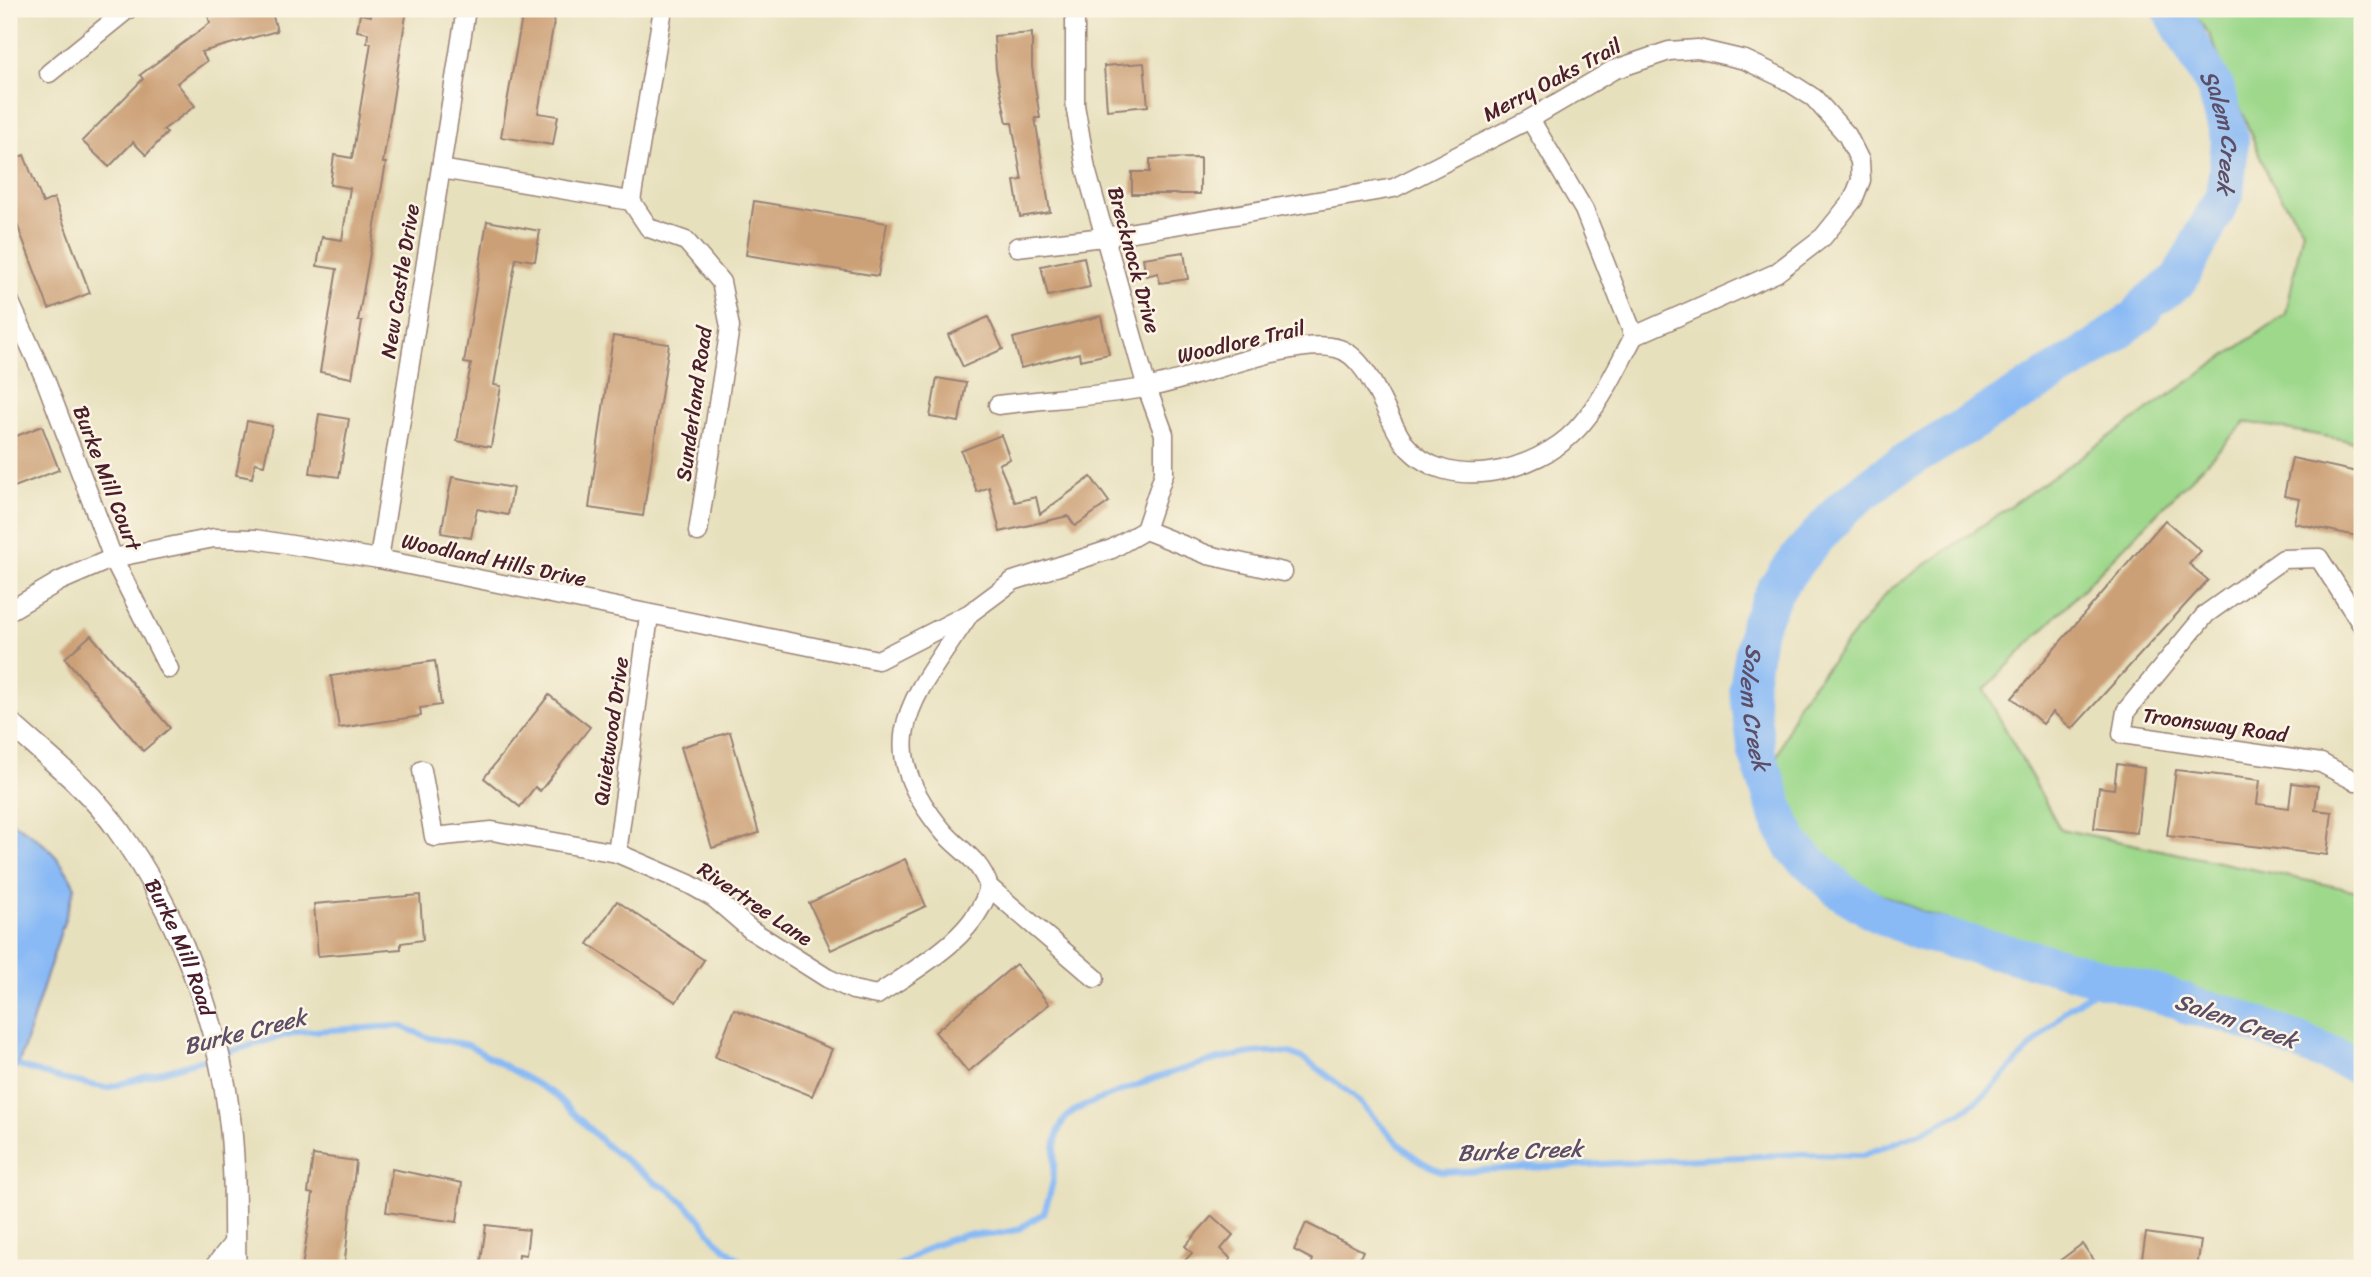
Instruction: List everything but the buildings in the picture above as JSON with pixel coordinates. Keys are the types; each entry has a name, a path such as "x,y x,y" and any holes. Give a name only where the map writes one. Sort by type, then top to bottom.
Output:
{"street":[{"path":"50,72 128,9"},
{"name":"New Castle Drive","path":"379,559 466,9"},
{"path":"441,169 631,201 663,9"},
{"name":"Brecknock Drive","path":"1075,9 1075,105 1086,169 1147,388 1164,434 1164,473 1145,530"},
{"name":"Merry Oaks Trail","path":"1017,247 1104,237 1394,188 1530,119 1613,70 1640,58 1669,51 1698,49 1745,61 1781,77 1814,98 1847,135 1860,161 1861,180 1853,200 1823,237 1800,257 1742,290 1634,336"},
{"path":"1530,119 1584,210 1634,336"},
{"name":"Sunderland Road","path":"631,201 649,228 686,241 721,282 730,327 698,532"},
{"name":"Burke Mill Court","path":"9,300 45,379 113,558 169,669"},
{"name":"Woodlore Trail","path":"998,405 1147,388 1282,352 1336,348 1353,358 1379,390 1405,443 1418,457 1444,469 1474,474 1493,472 1548,452 1572,435 1606,387 1634,336"},
{"path":"1095,978 989,887 983,868 946,835 928,813 908,779 903,760 905,721 922,686 970,613 1013,581 1112,550 1145,530 1208,555 1283,572"},
{"name":"Woodland Hills Drive","path":"9,611 60,581 113,558 214,538 255,539 379,559 649,616 878,660 970,613"},
{"name":"Troonsway Road","path":"2362,625 2319,558 2283,559 2206,614 2126,711 2122,734 2321,763 2355,781 2362,781"},
{"name":"Quietwood Drive","path":"617,853 649,616"},
{"name":"Burke Mill Road","path":"9,722 86,792 118,829 166,913 190,967 223,1073 230,1117 235,1268"},
{"name":"Rivertree Lane","path":"422,770 434,837 492,831 617,853 689,884 714,898 751,930 827,978 853,990 877,995 897,984 938,953 985,904 989,887"},
{"path":"213,1268 234,1241"}],"green space":[{"path":"2190,9 2360,9 2362,12 2362,443 2246,422 1984,690 2060,829 2362,892 2362,1051 2251,1012 1928,914 1846,879 1797,830 1776,760 1798,703 1888,591 2286,314 2303,229 2270,180 2210,35"}],"water":[{"path":"9,820 48,848 63,865 75,887 18,1066 9,1071"}],"waterway":[{"name":"Salem Creek","path":"2171,9 2216,89 2230,140 2225,194 2179,280 2149,302 2138,316 2089,352 1889,472 1843,508 1800,556 1775,590 1758,627 1748,688 1757,753 1780,821 1794,848 1841,891 1879,914 1921,932 2044,962 2183,1001 2188,1006 2228,1014 2362,1067"},
{"name":"Burke Creek","path":"894,1268 933,1245 967,1234 991,1235 1017,1230 1044,1213 1053,1181 1058,1133 1067,1117 1075,1110 1122,1091 1211,1061 1266,1052 1297,1056 1351,1095 1410,1154 1443,1172 1800,1154 1863,1155 1925,1131 1963,1111 1988,1092 2068,1008 2108,982"},
{"name":"Burke Creek","path":"9,1063 61,1079 107,1088 296,1032 400,1026 430,1038 468,1045 554,1094 607,1146 656,1183 670,1190 697,1215 716,1240 749,1268"}]}
